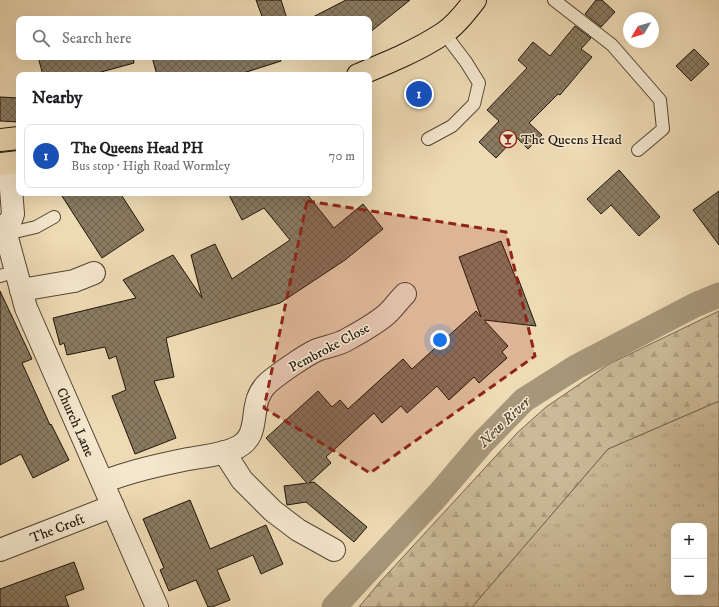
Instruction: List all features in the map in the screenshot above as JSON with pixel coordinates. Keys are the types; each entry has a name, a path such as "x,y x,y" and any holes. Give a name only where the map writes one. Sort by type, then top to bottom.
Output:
{"main road":[{"path":"365,72 404,55 444,33 460,18 475,0"},
{"path":"0,140 16,138"}],"street":[{"path":"3,230 13,214 7,161"},
{"name":"Church Lane","path":"3,230 12,279 157,607"},
{"path":"12,279 74,281 94,274"},
{"name":"Pembroke Close","path":"103,482 132,471 224,452 239,446 248,438 253,428 254,409 257,399 260,392 268,383 280,373 316,351 347,340 388,313 405,294"},
{"path":"224,452 242,480 273,511 298,530 334,550"},
{"name":"The Croft","path":"0,550 113,506"}],"lane":[{"path":"554,0 612,45 660,100 663,128 638,150"},
{"path":"428,140 452,126 474,104 479,83 466,62 444,33"},
{"path":"3,230 36,227 54,217"}],"highlighted area":[{"path":"307,201 506,232 535,356 370,473 264,408"}],"green space":[{"path":"719,311 719,401 608,449 472,607 359,607 379,583 517,433 546,407 609,364"},
{"path":"719,401 719,607 472,607 608,449"}],"building":[{"path":"256,0 281,0 286,16 262,16"},
{"path":"346,0 410,0 372,31 372,16 315,16"},
{"path":"596,0 602,0 615,12 601,27 585,14"},
{"path":"575,26 591,38 581,49 592,57 560,95 558,94 529,123 542,135 528,149 516,137 496,158 479,142 499,121 487,110 527,68 518,60 533,42 550,56"},
{"path":"694,49 709,64 691,81 676,66"},
{"path":"39,60 134,60 134,63 101,72 42,72"},
{"path":"153,60 281,61 246,72 156,72"},
{"path":"0,97 16,98 16,122 0,121"},
{"path":"619,170 660,217 639,236 611,205 601,214 587,199"},
{"path":"719,191 719,245 693,210"},
{"path":"62,196 122,196 144,230 102,258"},
{"path":"230,196 308,196 334,228 363,204 383,229 345,260 280,303 166,338 174,377 154,381 176,438 135,454 112,396 126,390 116,356 109,359 105,347 67,355 64,343 60,345 53,318 136,298 123,280 173,255 202,298 191,255 215,244 232,279 290,240 264,208 242,220"},
{"path":"501,241 516,279 518,278 536,326 484,320 508,346 502,352 507,358 479,383 474,377 449,400 437,386 407,413 401,406 382,423 374,413 326,457 331,463 309,483 314,482 367,527 354,542 306,502 287,505 284,486 307,483 266,438 318,391 332,407 340,400 348,409 403,359 412,369 476,311 481,317 459,257"},
{"path":"0,291 32,359 22,363 50,425 51,424 69,460 33,478 21,454 0,465"},
{"path":"190,500 210,549 266,525 283,564 261,574 253,555 217,570 230,600 212,607 208,607 196,580 169,591 160,570 164,568 143,519"},
{"path":"74,562 84,589 65,596 69,607 0,607 0,589"}],"waterway":[{"name":"New River","path":"334,607 437,496 483,442 524,400 576,367 695,305 719,295"}],"place":[{"name":"The Queens Head PH","path":"419,94"},
{"name":"The Queens Head","path":"508,139"}]}
